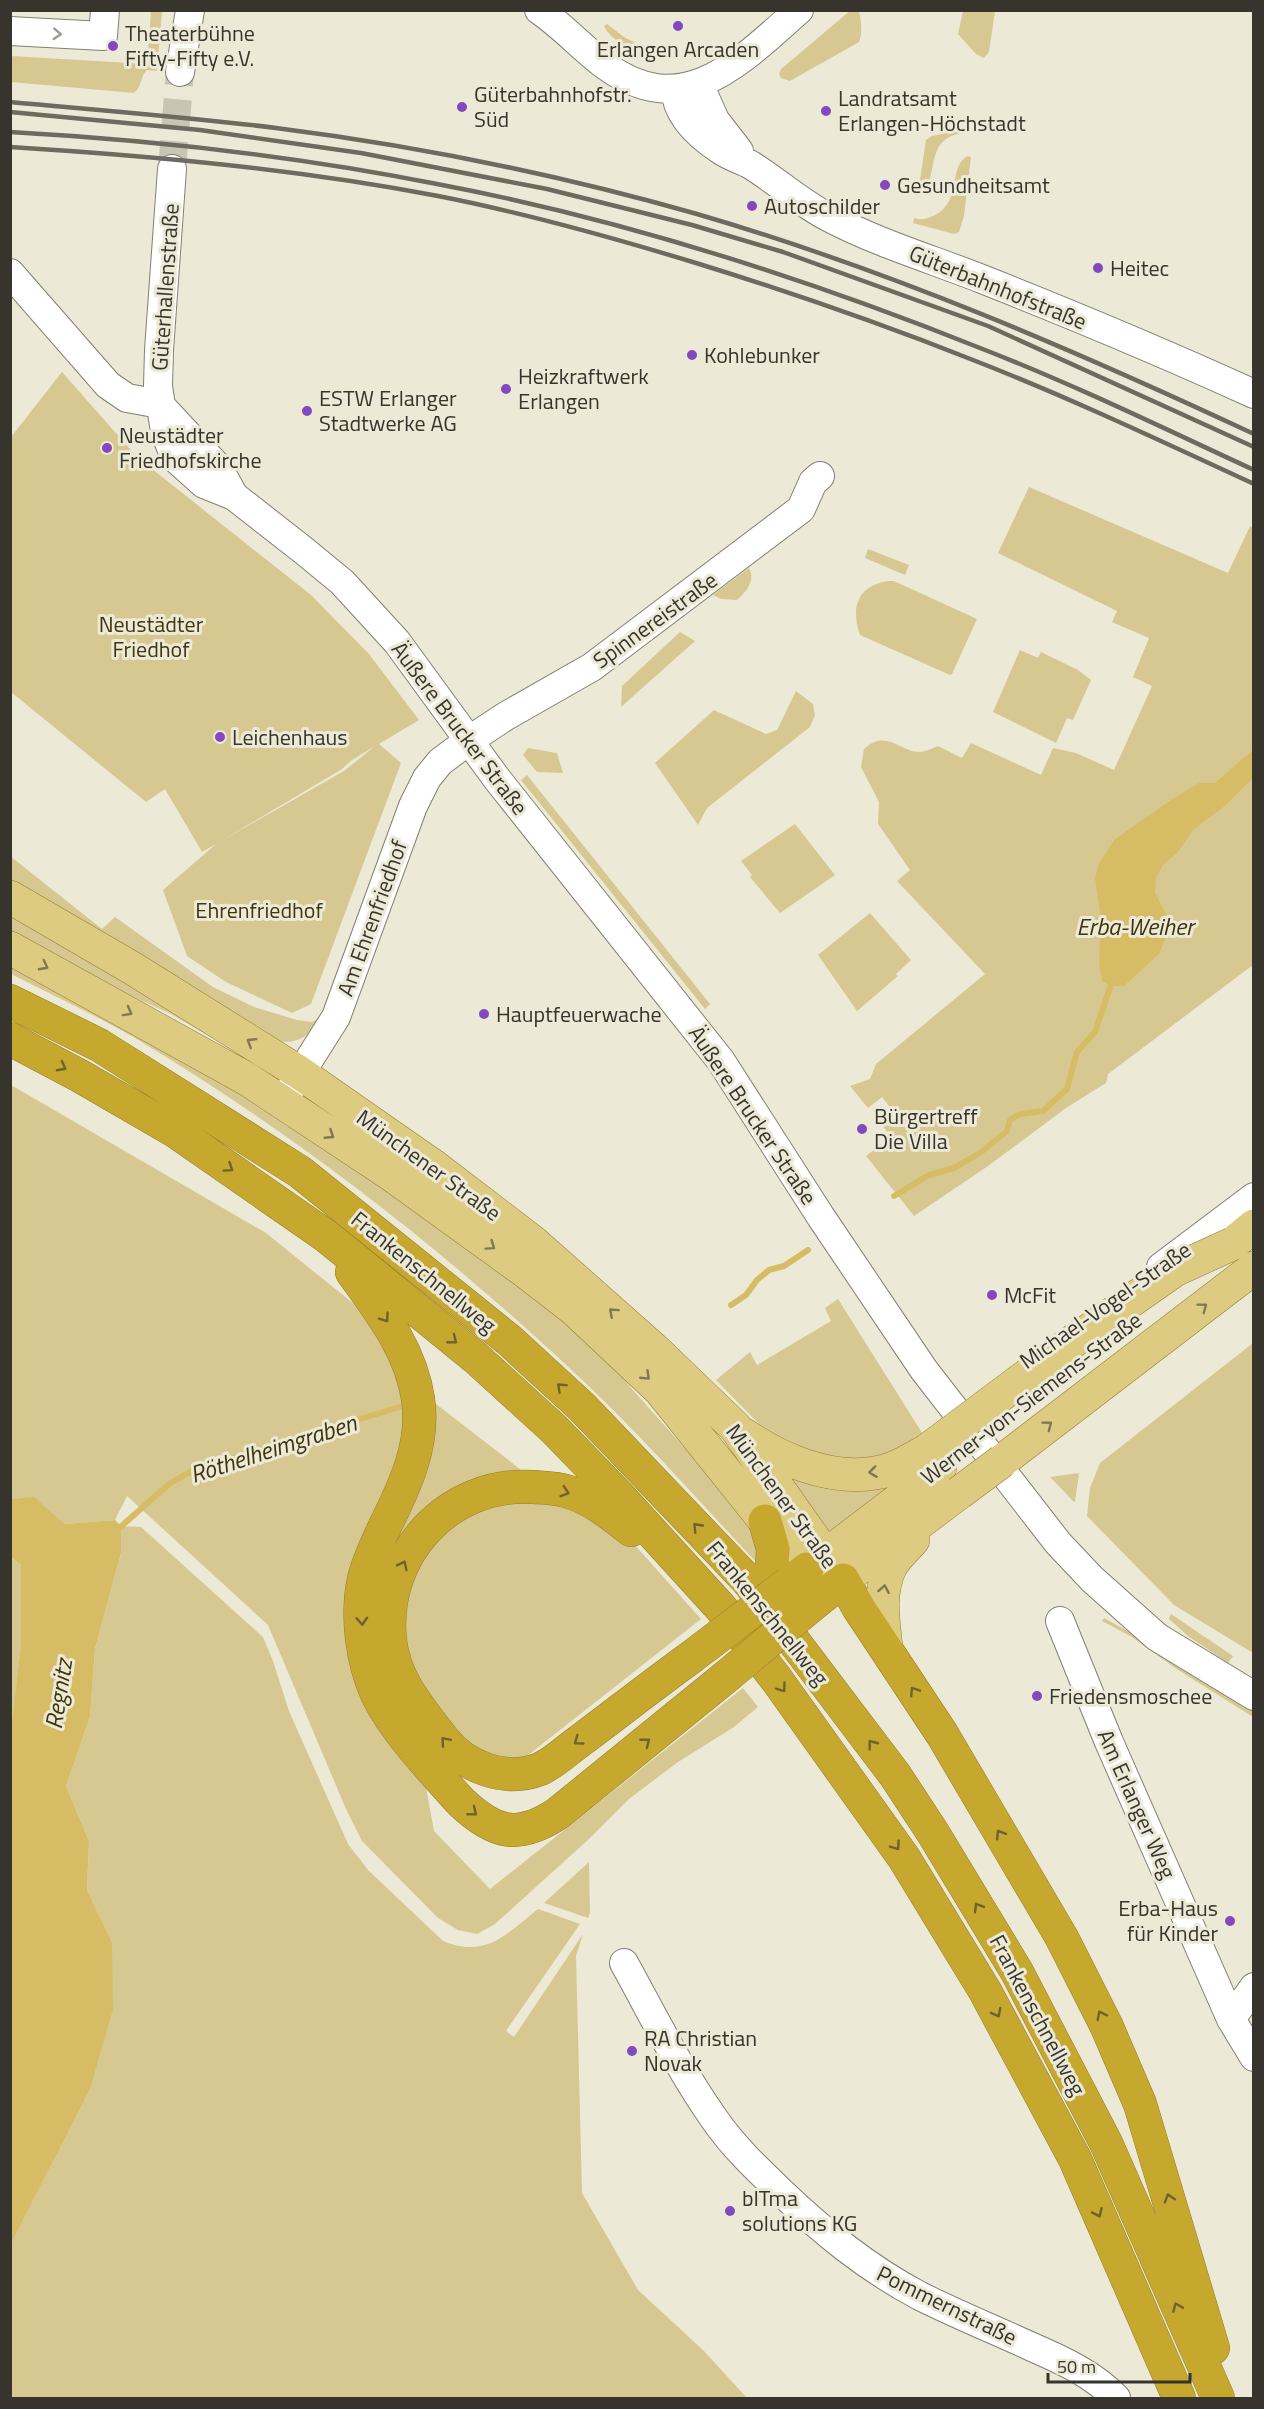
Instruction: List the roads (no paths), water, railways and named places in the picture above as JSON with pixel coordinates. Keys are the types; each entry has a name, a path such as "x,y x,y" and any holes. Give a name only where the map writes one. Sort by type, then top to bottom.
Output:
{"highway":[{"name":"Frankenschnellweg","path":"10,1001 99,1045 300,1172 509,1340 582,1407 748,1581 895,1775 1017,1972 1106,2143 1218,2398"},
{"name":"Frankenschnellweg","path":"10,1039 175,1131 326,1236 476,1358 554,1429 732,1613 904,1858 985,1990 1075,2159 1179,2398"},
{"path":"326,1236 390,1326 414,1374 419,1402 417,1444 405,1485 380,1536 364,1579 361,1618 366,1662 378,1695 393,1720 461,1802 492,1825 505,1829 526,1830 557,1814 727,1676 808,1577"},
{"path":"732,1613 604,1508 565,1491 512,1486 488,1490 462,1501 439,1518 420,1537 403,1561 395,1582 389,1611 390,1642 398,1671 412,1699 449,1746 473,1765 494,1772 520,1773 541,1769 690,1658 732,1613 808,1577"},
{"path":"765,1521 773,1549 808,1577 858,1607 942,1734 1062,1938 1107,2027 1140,2104 1228,2398"}],"main road":[{"name":"Münchener Straße","path":"10,897 132,968 300,1073 435,1167 533,1242 656,1351 735,1427 768,1478 808,1577"},
{"name":"Münchener Straße","path":"10,948 247,1079 417,1193 500,1252 575,1310 660,1390 765,1521"},
{"path":"886,1647 882,1603 885,1581 892,1564 942,1480 1065,1347 1175,1270 1243,1235"},
{"name":"Werner-von-Siemens-Straße","path":"808,1577 942,1480 1254,1268"},
{"path":"735,1427 760,1446 788,1459 820,1469 844,1473 874,1473 900,1466 942,1480"}],"street":[{"path":"180,72 190,10"},
{"path":"539,10 561,26 604,65 627,80 654,89 687,86 717,77 740,62 799,10"},
{"path":"10,32 104,23"},
{"name":"Güterbahnhofstraße","path":"687,86 680,107 696,131 723,152 750,164 815,211 865,235 981,278 1254,394"},
{"name":"Güterhallenstraße","path":"160,404 159,350 172,169"},
{"path":"10,273 108,385 127,398 160,404"},
{"name":"Äußere Brucker Straße","path":"160,404 165,432 175,458 204,484 234,496 342,582 367,608 424,677 468,741 727,1068 828,1227 924,1370 1058,1543 1092,1579 1157,1636 1254,1696"},
{"name":"Spinnereistraße","path":"468,741 506,716 592,667 658,618 801,509 813,482 820,476"},
{"name":"Am Ehrenfriedhof","path":"282,1102 336,1017 413,806 427,778 440,762 468,741"},
{"name":"Michael-Vogel-Straße","path":"956,1412 998,1380 1113,1304 1254,1197"},
{"name":"Am Erlanger Weg","path":"1060,1621 1109,1742 1231,2019 1253,2055"},
{"name":"Pommernstraße","path":"624,1963 694,2089 715,2121 743,2156 809,2218 845,2249 879,2273 922,2296 1069,2364 1116,2398"},
{"path":"1231,2019 1254,1988"}],"water":[{"name":"Erba-Weiher","path":"1253,750 1253,778 1226,805 1193,830 1178,852 1163,865 1156,878 1155,893 1169,919 1168,932 1159,954 1124,986 1110,986 1102,981 1099,964 1101,919 1095,878 1099,863 1114,840 1199,783 1215,783"},
{"name":"Regnitz","path":"34,1497 65,1524 115,1520 121,1526 121,1553 95,1649 90,1717 66,1786 89,1841 87,1890 112,1942 113,2009 90,2089 11,2243 10,1741 21,1643 21,1565 11,1557 10,1499"}],"waterway":[{"name":"Röthelheimgraben","path":"894,1196 929,1175 954,1168 980,1153 1007,1131 1010,1120 1020,1114 1043,1111 1067,1089 1077,1052 1095,1032 1113,979"},
{"name":"Röthelheimgraben","path":"731,1305 746,1295 757,1280 769,1270 784,1266 808,1250"},
{"name":"Röthelheimgraben","path":"117,1530 169,1484 195,1469 403,1406"}],"tunnel":[{"path":"172,169 180,72"}],"railway":[{"path":"10,102 210,120 329,135 488,163 645,200 769,236 910,286 1048,342 1254,434"},
{"path":"10,112 200,130 361,153 547,189 692,225 783,252 988,326 1254,447"},
{"path":"10,132 225,150 331,165 506,198 644,233 780,275 914,322 1049,376 1254,470"},
{"path":"10,147 171,159 331,178 438,196 568,226 731,274 905,334 1044,389 1254,484"}],"place":[{"name":"Erlangen Arcaden","path":"678,26"},
{"name":"Theaterbühne Fifty-Fifty e.V.","path":"113,46"},
{"name":"Güterbahnhofstr. Süd","path":"462,107"},
{"name":"Landratsamt Erlangen-Höchstadt","path":"826,111"},
{"name":"Gesundheitsamt","path":"885,185"},
{"name":"Autoschilder","path":"752,206"},
{"name":"Heitec","path":"1098,268"},
{"name":"Kohlebunker","path":"692,355"},
{"name":"Heizkraftwerk Erlangen","path":"506,389"},
{"name":"ESTW Erlanger Stadtwerke AG","path":"307,411"},
{"name":"Neustädter Friedhofskirche","path":"107,448"},
{"name":"Leichenhaus","path":"220,737"},
{"name":"Hauptfeuerwache","path":"484,1014"},
{"name":"Bürgertreff Die Villa","path":"862,1129"},
{"name":"McFit","path":"992,1295"},
{"name":"Friedensmoschee","path":"1037,1696"},
{"name":"Erba-Haus für Kinder","path":"1230,1921"},
{"name":"RA Christian Novak","path":"632,2051"},
{"name":"bITma solutions KG","path":"730,2211"}],"park label":[{"name":"Neustädter Friedhof","path":"151,636"},
{"name":"Ehrenfriedhof","path":"259,910"}]}
